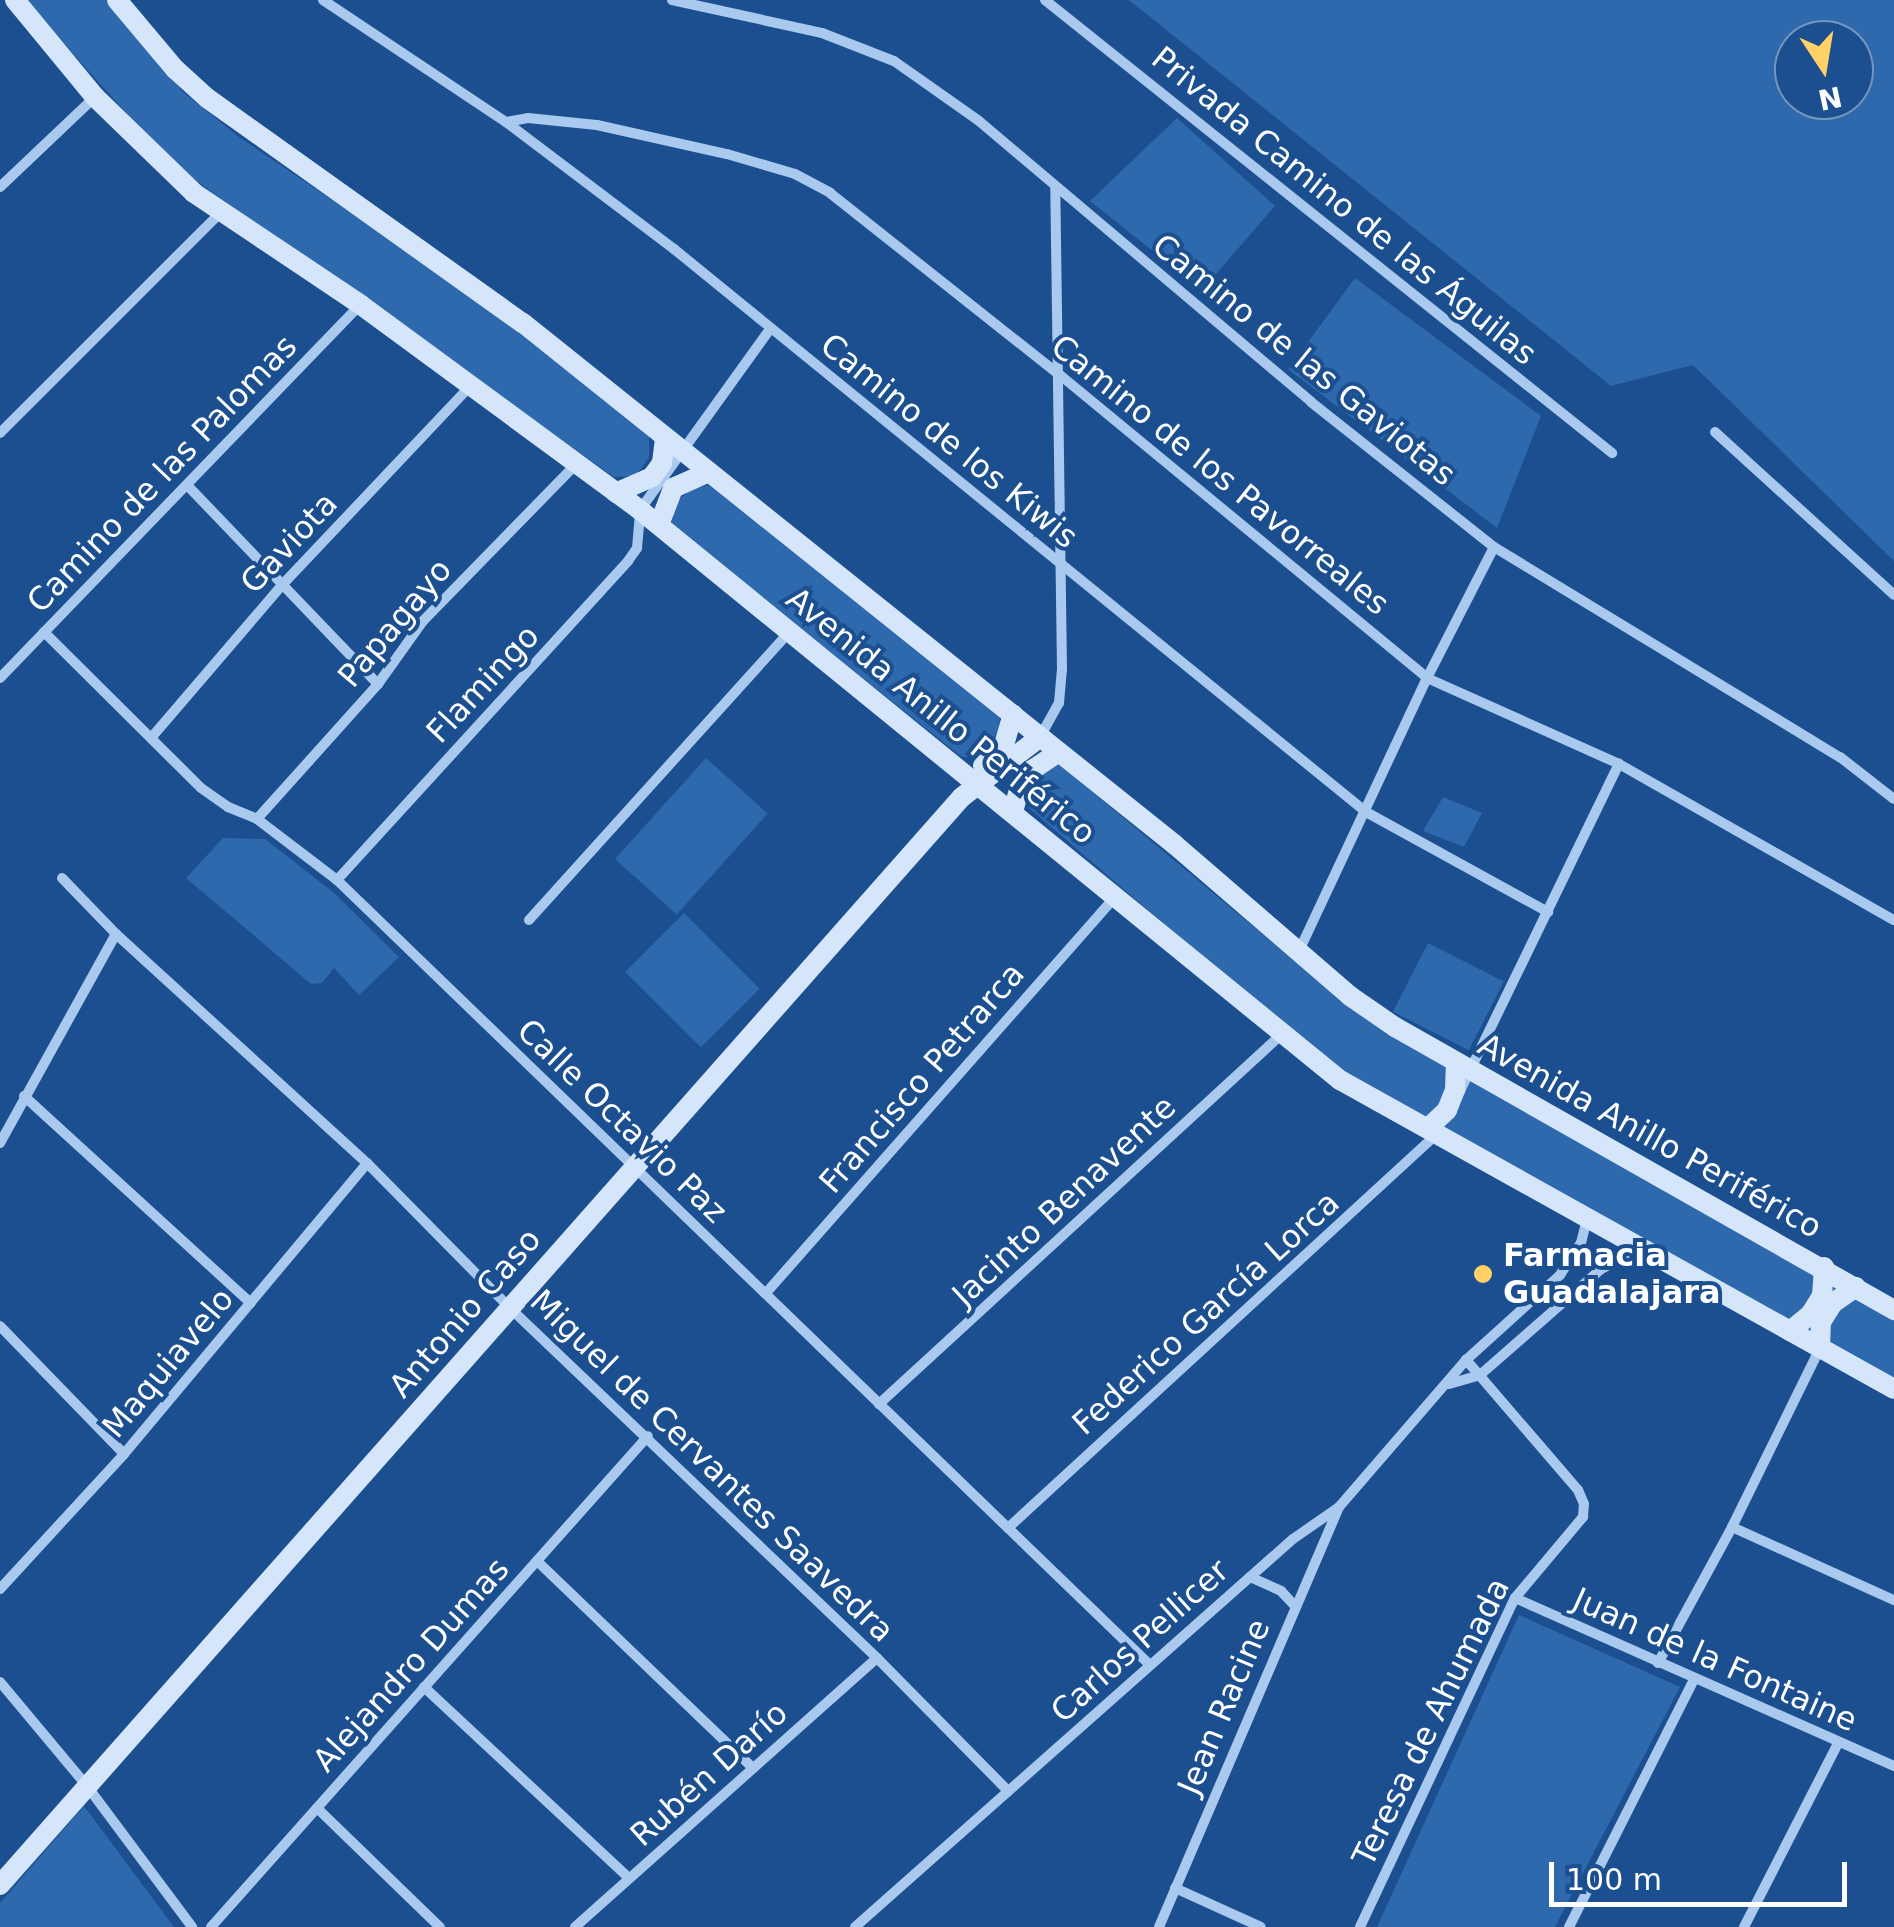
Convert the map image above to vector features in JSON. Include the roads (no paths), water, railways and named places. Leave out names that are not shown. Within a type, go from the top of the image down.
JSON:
[{"type":"street","name":"Avenida Anillo Periférico","points":[[14,0],[95,98],[166,169],[221,212],[361,305],[640,510],[1282,1034],[1360,1092],[1894,1389]]},
{"type":"street","name":"Avenida Anillo Periférico","points":[[116,0],[175,69],[206,98],[507,311],[1174,844],[1350,996],[1470,1070],[1894,1310]]},
{"type":"street","name":"Camino de los Kiwis","points":[[323,0],[506,122],[771,328],[1366,812],[1548,912]]},
{"type":"street","name":"Camino de las Gaviotas","points":[[672,0],[822,32],[894,62],[979,121],[1055,188],[1494,547],[1840,757],[1894,798]]},
{"type":"street","name":"Privada Camino de las Águilas","points":[[1045,0],[1612,453]]},
{"type":"street","points":[[0,188],[95,98]]},
{"type":"street","name":"Camino de los Pavorreales","points":[[506,122],[547,119],[597,125],[727,154],[795,174],[830,194],[1060,375],[1428,678],[1619,764],[1894,920]]},
{"type":"street","points":[[971,779],[1040,738],[1053,721],[1059,704],[1062,565],[1055,188]]},
{"type":"street","points":[[0,433],[221,212]]},
{"type":"street","name":"Camino de las Palomas","points":[[0,678],[361,305]]},
{"type":"street","points":[[616,493],[652,478],[674,445],[771,328]]},
{"type":"street","name":"Gaviota","points":[[151,738],[283,584],[470,386]]},
{"type":"street","points":[[1714,432],[1894,594]]},
{"type":"street","points":[[640,510],[674,445]]},
{"type":"street","name":"Papagayo","points":[[257,819],[378,684],[423,621],[576,464]]},
{"type":"street","points":[[659,526],[673,488],[706,473]]},
{"type":"street","points":[[186,486],[378,684]]},
{"type":"street","name":"Flamingo","points":[[337,880],[628,561],[640,536],[640,510]]},
{"type":"street","points":[[1299,952],[1494,547]]},
{"type":"street","name":"Calle Octavio Paz","points":[[44,632],[214,798],[257,819],[337,880],[1150,1665]]},
{"type":"street","points":[[530,920],[790,632]]},
{"type":"street","points":[[971,779],[998,754],[1013,714]]},
{"type":"street","points":[[1013,812],[1018,789],[1032,770],[1057,753]]},
{"type":"street","points":[[1439,1134],[1455,1090],[1470,1070],[1619,764]]},
{"type":"street","name":"Antonio Caso","points":[[0,1885],[962,797],[971,779]]},
{"type":"street","name":"Miguel de Cervantes Saavedra","points":[[62,878],[116,934],[367,1162],[510,1308],[648,1436],[1008,1791]]},
{"type":"street","name":"Francisco Petrarca","points":[[766,1293],[1115,897]]},
{"type":"street","points":[[0,1142],[116,934]]},
{"type":"street","name":"Jacinto Benavente","points":[[880,1404],[1282,1034]]},
{"type":"street","points":[[24,1096],[251,1303]]},
{"type":"street","name":"Federico García Lorca","points":[[1008,1528],[1439,1134]]},
{"type":"street","name":"Maquiavelo","points":[[0,1589],[124,1454],[367,1162]]},
{"type":"street","name":"Carlos Pellicer","points":[[855,1927],[1293,1539],[1339,1508],[1450,1384],[1466,1360],[1560,1275],[1581,1243],[1587,1219]]},
{"type":"street","points":[[1450,1384],[1480,1375],[1602,1268],[1640,1249]]},
{"type":"street","points":[[1790,1331],[1810,1316],[1822,1296],[1824,1267]]},
{"type":"street","points":[[1658,1663],[1732,1527],[1820,1348],[1821,1322],[1832,1303],[1856,1286]]},
{"type":"street","points":[[0,1326],[124,1454]]},
{"type":"street","name":"Teresa de Ahumada","points":[[1360,1927],[1515,1598],[1532,1573],[1576,1528],[1584,1504],[1578,1490],[1466,1360]]},
{"type":"street","name":"Alejandro Dumas","points":[[211,1927],[648,1436]]},
{"type":"street","name":"Jean Racine","points":[[1159,1927],[1294,1605],[1339,1508]]},
{"type":"street","points":[[1732,1527],[1894,1600]]},
{"type":"street","points":[[537,1561],[753,1768]]},
{"type":"street","points":[[1250,1577],[1280,1591],[1294,1605]]},
{"type":"street","name":"Juan de la Fontaine","points":[[1515,1598],[1894,1766]]},
{"type":"street","name":"Rubén Darío","points":[[575,1927],[876,1658]]},
{"type":"street","points":[[1569,1927],[1693,1680]]},
{"type":"street","points":[[0,1682],[87,1786],[192,1927]]},
{"type":"street","points":[[424,1688],[629,1878]]},
{"type":"street","points":[[1744,1927],[1838,1742]]},
{"type":"street","points":[[316,1808],[440,1927]]},
{"type":"street","points":[[1175,1888],[1260,1927]]},
{"type":"place","name":"Farmacia Guadalajara","points":[[1483,1274]]}]
